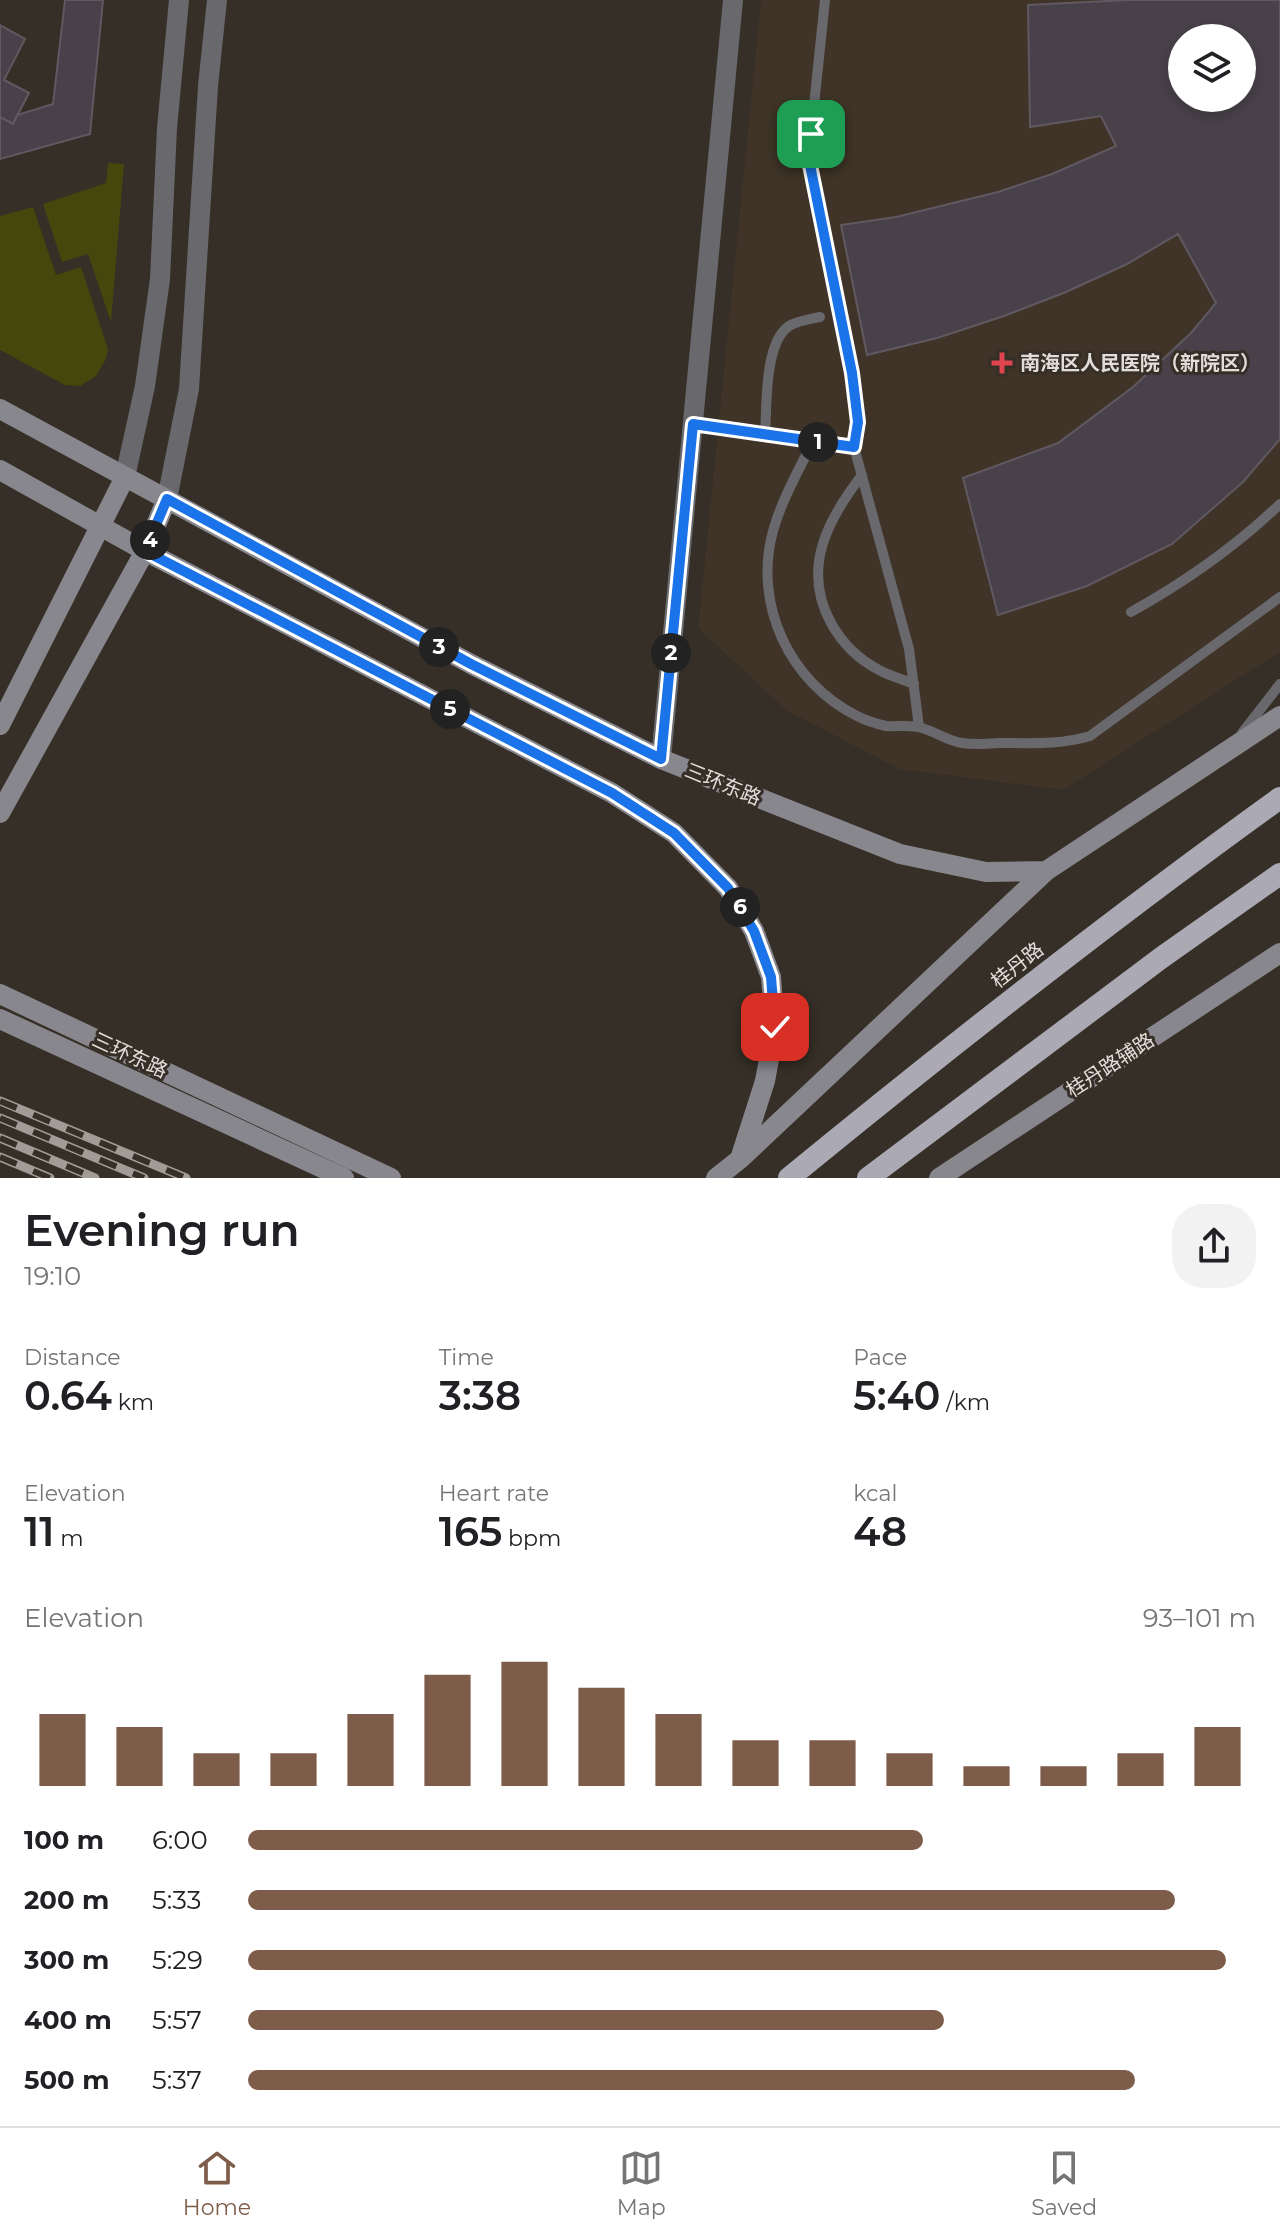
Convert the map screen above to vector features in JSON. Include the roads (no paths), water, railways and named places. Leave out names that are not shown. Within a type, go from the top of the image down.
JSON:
[{"type":"highway","name":"桂丹路","points":[[789,1178],[1139,901],[1280,798]]},
{"type":"highway","points":[[868,1178],[1280,874]]},
{"type":"main road","name":"三环东路","points":[[0,409],[471,664],[661,759],[900,854],[986,872],[1046,871]]},
{"type":"main road","points":[[0,470],[145,551],[612,793],[674,833],[728,888],[754,931],[771,977],[775,1027],[765,1081],[740,1159]]},
{"type":"main road","points":[[0,725],[125,477]]},
{"type":"main road","points":[[0,813],[145,551],[167,499]]},
{"type":"main road","points":[[716,1178],[740,1159],[1046,871],[1280,716]]},
{"type":"main road","name":"桂丹路辅路","points":[[939,1178],[1280,953]]},
{"type":"main road","name":"三环东路","points":[[0,994],[391,1178]]},
{"type":"main road","name":"三环东路","points":[[0,1019],[344,1178]]},
{"type":"street","points":[[125,477],[145,386],[160,279],[167,128],[179,0]]},
{"type":"street","points":[[167,499],[189,389],[208,86],[217,0]]},
{"type":"street","points":[[661,759],[733,0]]},
{"type":"lane","points":[[825,0],[810,165],[852,373],[858,422],[854,447],[909,649],[919,727]]},
{"type":"lane","points":[[765,435],[771,354],[778,337],[790,325],[820,317]]},
{"type":"lane","points":[[693,424],[854,447]]},
{"type":"lane","points":[[813,441],[779,512],[772,534],[769,560],[772,611],[791,659],[808,680],[829,699],[858,716],[884,726],[919,727],[964,744],[1068,743],[1090,736],[1280,597]]},
{"type":"lane","points":[[862,475],[845,497],[825,535],[817,576],[820,598],[838,637],[858,657],[880,671],[914,684]]},
{"type":"lane","points":[[1131,612],[1175,588],[1241,539],[1280,504]]},
{"type":"lane","points":[[1232,746],[1280,684]]},
{"type":"railway","points":[[0,1101],[186,1178]]},
{"type":"railway","points":[[0,1118],[144,1178]]},
{"type":"railway","points":[[0,1138],[95,1178]]},
{"type":"railway","points":[[0,1157],[50,1178]]},
{"type":"place","name":"南海区人民医院（新院区）","points":[[1002,363]]}]
